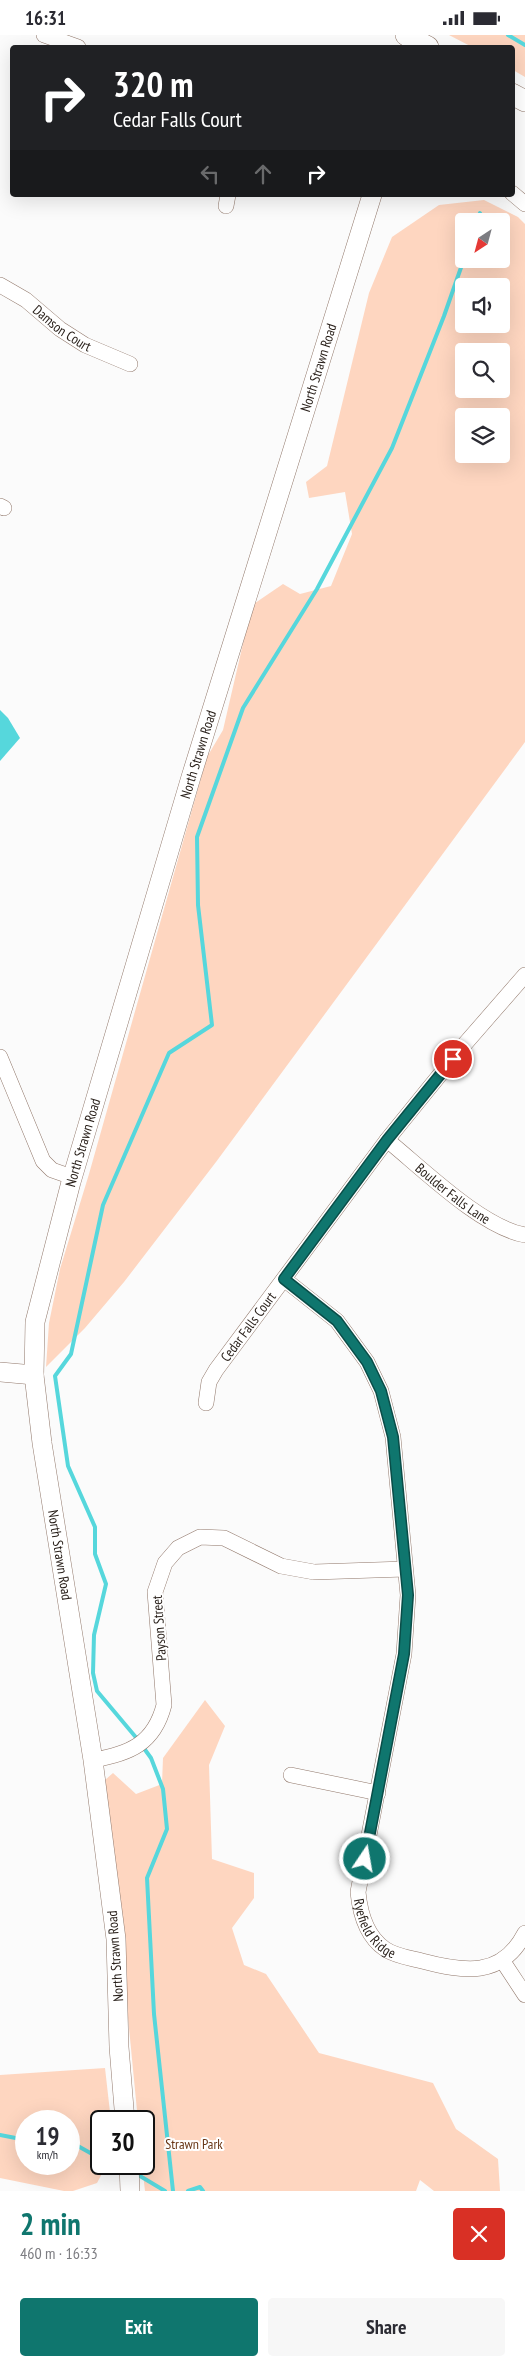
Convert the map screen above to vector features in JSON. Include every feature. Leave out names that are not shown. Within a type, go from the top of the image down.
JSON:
[{"type":"main road","points":[[406,35],[424,45]]},
{"type":"street","points":[[44,35],[72,45]]},
{"type":"street","points":[[515,196],[525,204]]},
{"type":"street","name":"North Strawn Road","points":[[124,2110],[119,2047],[116,1939],[93,1760],[42,1443],[34,1375],[35,1321],[72,1177],[191,777],[371,197]]},
{"type":"street","name":"Damson Court","points":[[0,285],[26,300],[60,329],[86,345],[130,364]]},
{"type":"street","name":"Cedar Falls Court","points":[[206,1403],[209,1382],[216,1370],[387,1140],[464,1045],[525,975]]},
{"type":"street","points":[[0,1057],[43,1161],[52,1170],[72,1177]]},
{"type":"street","name":"Boulder Falls Lane","points":[[387,1140],[482,1216],[501,1228],[525,1235]]},
{"type":"street","name":"Ryefield Ridge","points":[[284,1279],[337,1321],[367,1362],[381,1391],[393,1437],[408,1595],[404,1654],[358,1892],[360,1909],[365,1925],[386,1949],[430,1963],[458,1969],[480,1970],[502,1960],[519,1945],[525,1933]]},
{"type":"street","points":[[0,1371],[34,1375]]},
{"type":"street","name":"Payson Street","points":[[93,1760],[119,1756],[137,1747],[152,1733],[160,1719],[164,1705],[156,1592],[166,1563],[178,1548],[200,1537],[224,1538],[281,1567],[314,1572],[406,1569]]},
{"type":"street","points":[[291,1775],[378,1793]]},
{"type":"street","points":[[502,1960],[525,1995]]},
{"type":"street","points":[[129,2175],[130,2189]]},
{"type":"green space","points":[[449,35],[525,35],[525,77],[515,71],[515,45],[468,45]]},
{"type":"green space","points":[[484,200],[510,213],[518,217],[525,224],[525,742],[216,1162],[124,1282],[85,1328],[46,1367],[49,1323],[60,1269],[89,1174],[207,757],[223,730],[252,605],[283,584],[300,594],[331,586],[352,534],[345,492],[309,498],[306,482],[327,466],[369,293],[392,237],[439,205]]},
{"type":"green space","name":"Strawn Park","points":[[205,1700],[225,1726],[209,1765],[212,1859],[254,1873],[254,1898],[232,1928],[244,1965],[266,1974],[319,2053],[433,2083],[456,2129],[498,2159],[500,2191],[434,2191],[420,2180],[416,2191],[145,2191],[143,2175],[155,2175],[155,2110],[137,2110],[105,1780],[113,1773],[136,1794],[162,1784],[163,1758]]},
{"type":"green space","points":[[105,2068],[110,2110],[90,2110],[90,2175],[101,2175],[97,2183],[73,2191],[64,2191],[0,2178],[0,2075]]},
{"type":"water","points":[[0,710],[8,718],[20,738],[0,761]]},
{"type":"waterway","points":[[508,35],[525,45]]},
{"type":"waterway","points":[[139,1741],[97,1691],[93,1673],[94,1635],[106,1584],[95,1554],[95,1527],[68,1466],[55,1376],[71,1354],[103,1205],[169,1053],[212,1025],[198,905],[197,837],[243,708],[317,589],[392,448],[461,268]]},
{"type":"waterway","points":[[143,1747],[151,1758],[163,1789],[167,1829],[147,1878],[154,2014],[173,2191]]},
{"type":"waterway","points":[[0,2135],[15,2138]]},
{"type":"waterway","points":[[80,2147],[90,2153]]},
{"type":"waterway","points":[[138,2175],[165,2191]]},
{"type":"waterway","points":[[188,2191],[200,2187],[203,2191]]},
{"type":"route","points":[[365,1859],[391,1732],[404,1654],[408,1595],[393,1437],[381,1391],[367,1362],[337,1321],[284,1279],[387,1140],[453,1059]]}]
